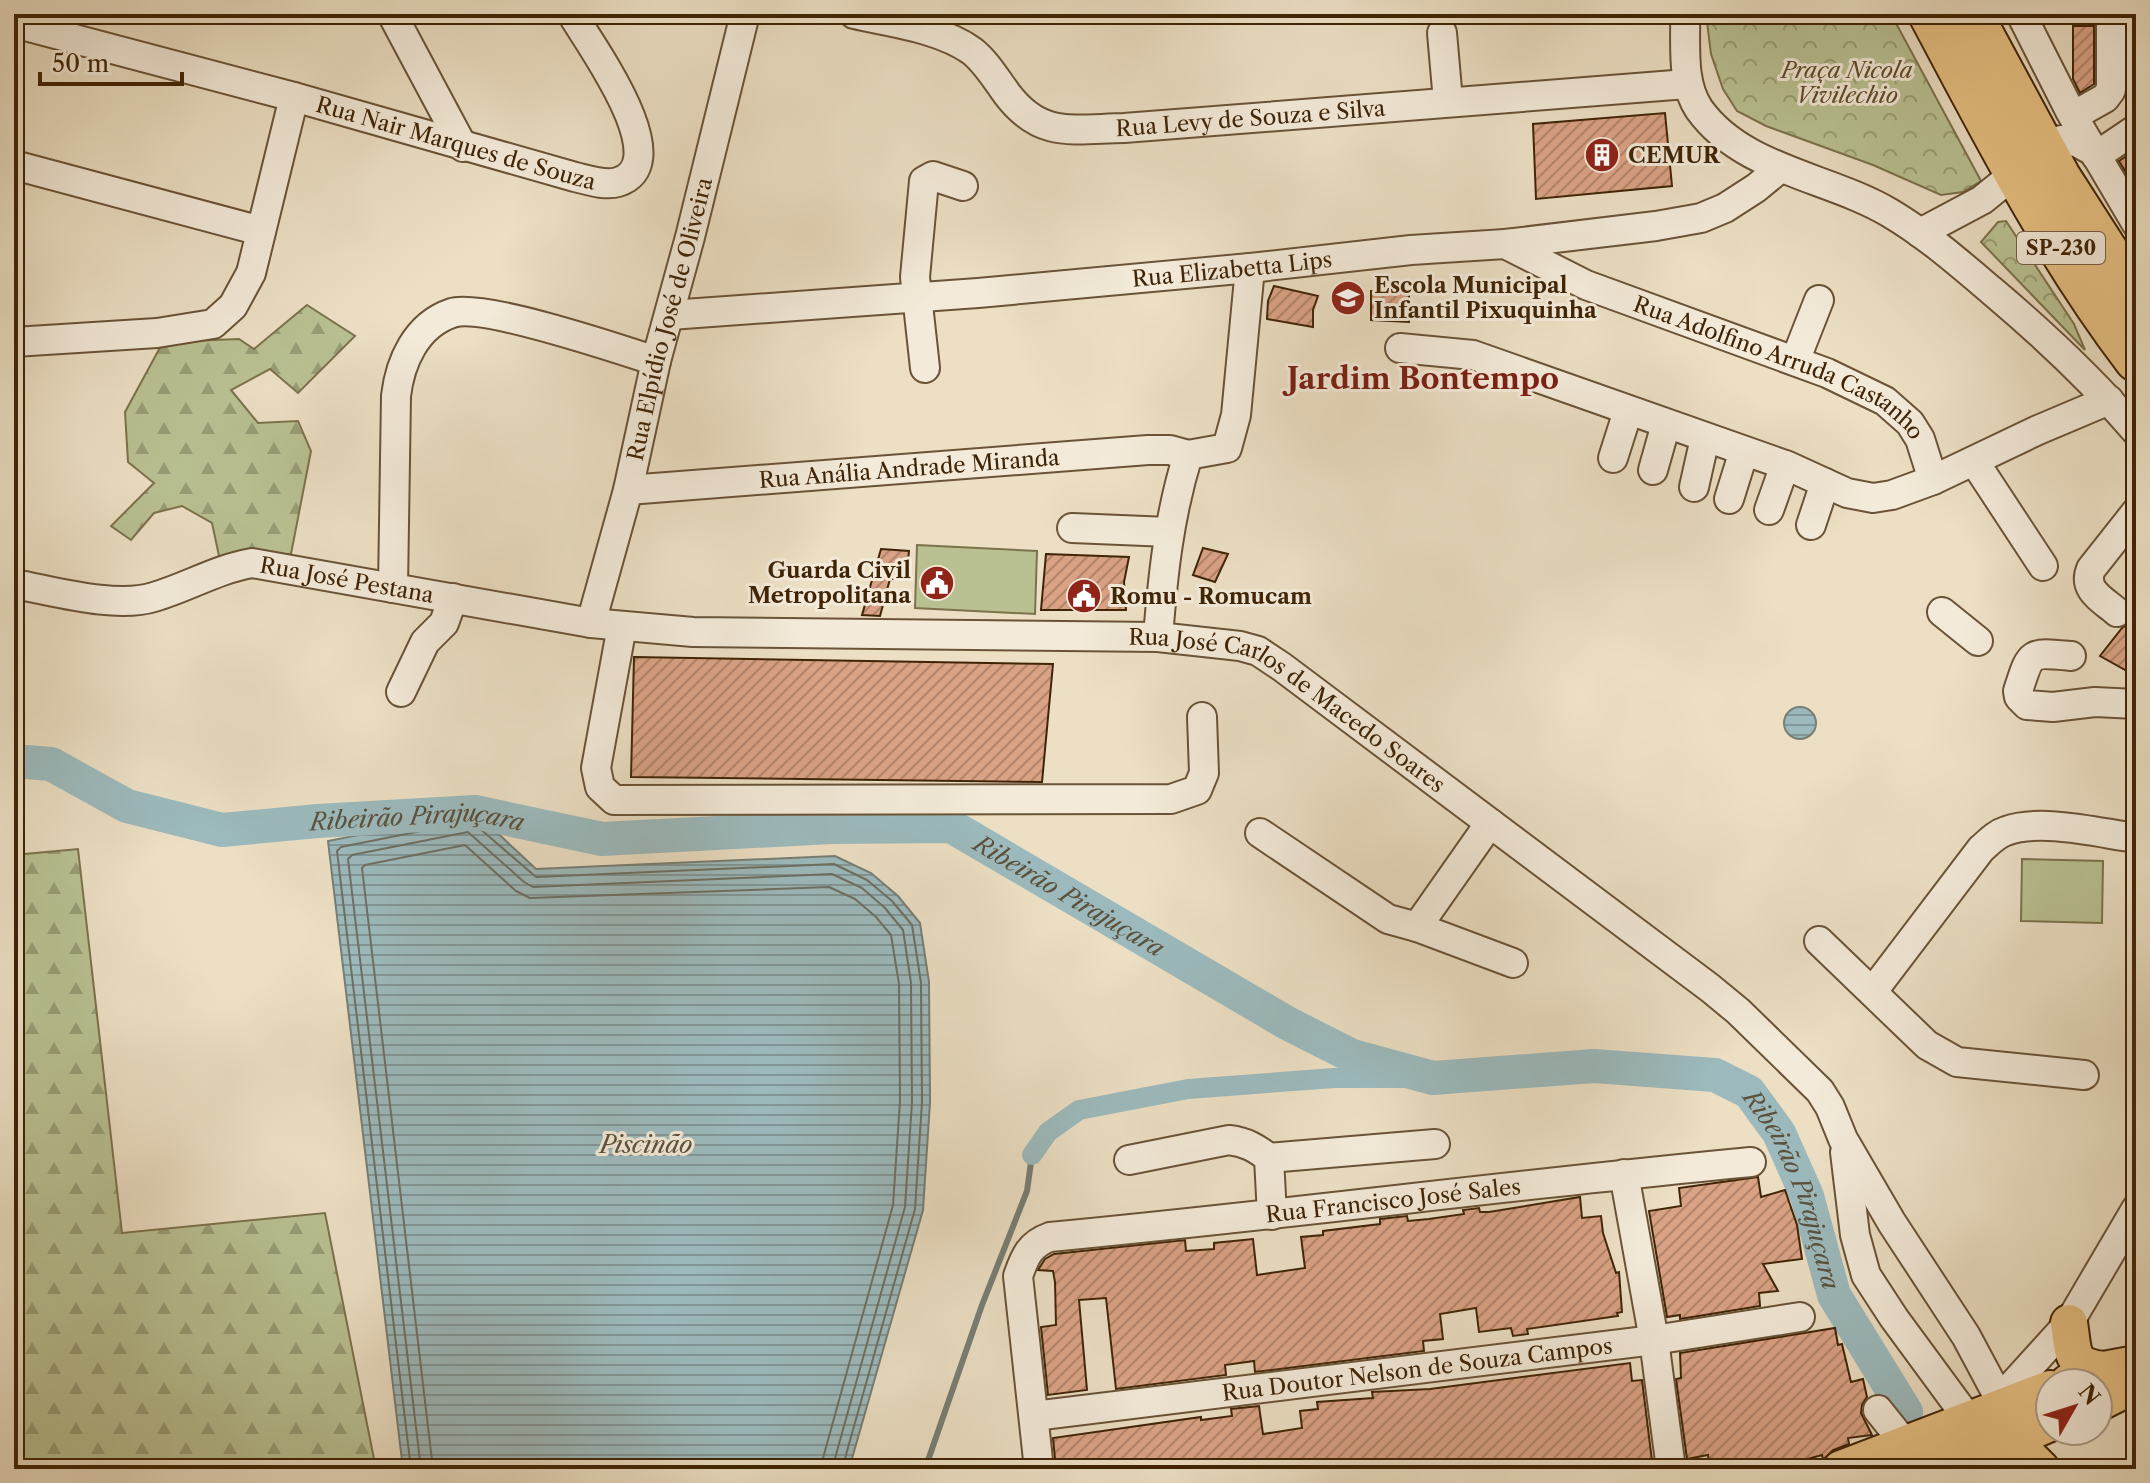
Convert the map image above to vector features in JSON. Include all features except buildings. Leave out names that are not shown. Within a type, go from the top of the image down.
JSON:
[{"type":"highway","name":"SP-230","points":[[1930,14],[1954,58],[2039,160],[2136,297]]},
{"type":"highway","points":[[1954,58],[1964,14]]},
{"type":"highway","name":"SP-230","points":[[1971,14],[2039,160],[2107,323],[2136,360]]},
{"type":"main road","points":[[2069,1323],[2073,1356],[2081,1365],[2119,1380]]},
{"type":"main road","points":[[1841,1469],[1982,1442],[2034,1401]]},
{"type":"main road","points":[[1964,1422],[1982,1442]]},
{"type":"main road","points":[[1964,1422],[1982,1442]]},
{"type":"main road","points":[[1964,1422],[1956,1442],[1982,1442],[2024,1452],[2041,1469]]},
{"type":"street","points":[[392,14],[463,147]]},
{"type":"street","name":"Rua Nair Marques de Souza","points":[[14,23],[294,97],[463,147],[598,182],[618,182],[628,175],[639,160],[640,145],[634,123],[572,14]]},
{"type":"street","name":"Rua Elpídio José de Oliveira","points":[[591,623],[628,490],[656,361],[745,14]]},
{"type":"street","name":"Rua Levy de Souza e Silva","points":[[854,14],[960,43],[989,68],[1015,104],[1046,127],[1124,128],[1687,84]]},
{"type":"street","points":[[1685,14],[1687,84],[1699,109],[1712,122],[1750,152],[1779,169],[1860,197],[1953,257],[2020,315],[2109,400],[2136,431]]},
{"type":"street","points":[[2021,14],[2073,116],[2133,211]]},
{"type":"street","points":[[2073,116],[2109,93],[2111,14]]},
{"type":"street","points":[[1442,33],[1448,101]]},
{"type":"street","points":[[14,342],[157,333],[213,324],[233,306],[251,273],[294,97]]},
{"type":"street","points":[[2095,153],[2136,129]]},
{"type":"street","points":[[1920,233],[1982,200],[2039,160],[2061,140],[2076,142],[2095,153]]},
{"type":"street","points":[[14,165],[261,231]]},
{"type":"street","name":"Rua Elizabetta Lips","points":[[670,315],[1250,268],[1595,233],[1701,218],[1725,208],[1779,169]]},
{"type":"street","points":[[925,368],[915,297],[924,181],[933,176],[963,186]]},
{"type":"street","points":[[1595,233],[1587,244],[1583,260],[1600,290]]},
{"type":"street","name":"Rua Adolfino Arruda Castanho","points":[[1505,244],[1586,285],[1795,361],[1885,401],[1910,423],[1920,439],[1933,480]]},
{"type":"street","name":"Rua Anália Andrade Miranda","points":[[628,490],[1148,450],[1170,450],[1188,455],[1227,448],[1236,415],[1250,268]]},
{"type":"street","points":[[1795,361],[1819,300]]},
{"type":"street","points":[[393,588],[398,374],[411,345],[424,331],[452,313],[485,312],[656,361]]},
{"type":"street","points":[[1400,348],[1473,355],[1785,465],[1847,493],[1873,498],[1892,495],[1933,480],[2109,400]]},
{"type":"street","points":[[1613,458],[1628,411]]},
{"type":"street","points":[[1653,470],[1666,424]]},
{"type":"street","points":[[1694,487],[1705,438]]},
{"type":"street","points":[[1729,499],[1744,451]]},
{"type":"street","points":[[1158,637],[1173,503],[1188,455]]},
{"type":"street","points":[[1974,461],[2043,566]]},
{"type":"street","points":[[1769,510],[1785,465]]},
{"type":"street","points":[[1811,525],[1825,483]]},
{"type":"street","points":[[2117,612],[2091,589],[2089,574],[2136,512]]},
{"type":"street","points":[[1072,528],[1169,532]]},
{"type":"street","name":"Rua José Pestana","points":[[14,584],[132,602],[154,597],[227,567],[252,563],[591,623]]},
{"type":"street","points":[[401,692],[425,642],[444,623],[453,598]]},
{"type":"street","points":[[1942,612],[1978,641]]},
{"type":"street","name":"Rua José Carlos de Macedo Soares","points":[[591,623],[693,632],[1158,637],[1240,646],[1258,651],[1738,1011],[1820,1091],[1843,1139],[1892,1223],[1966,1336],[1982,1442]]},
{"type":"street","points":[[622,626],[596,768],[600,787],[614,800],[1171,799],[1197,790],[1204,773],[1202,717]]},
{"type":"street","points":[[2071,656],[2039,653],[2031,658],[2018,691],[2023,702],[2032,707],[2106,702],[2136,704]]},
{"type":"street","points":[[1417,927],[1490,823]]},
{"type":"street","points":[[1873,991],[1981,849],[2003,831],[2045,827],[2136,838]]},
{"type":"street","points":[[1260,833],[1388,919],[1513,963]]},
{"type":"street","points":[[1819,941],[1927,1045],[1957,1062],[2084,1075]]},
{"type":"street","name":"Rua José Carlos de Macedo Soares","points":[[1843,1139],[1855,1235],[1866,1275],[1964,1422]]},
{"type":"street","points":[[1129,1160],[1229,1140],[1255,1147],[1269,1158],[1435,1144]]},
{"type":"street","points":[[1269,1158],[1272,1215]]},
{"type":"street","name":"Rua Francisco José Sales","points":[[1034,1416],[1018,1276],[1030,1248],[1050,1237],[1751,1162]]},
{"type":"street","points":[[1624,1174],[1654,1340],[1671,1469]]},
{"type":"street","points":[[1878,1410],[1982,1442],[2069,1323],[2136,1209]]},
{"type":"street","points":[[1855,1235],[1864,1219],[1875,1213],[1887,1217],[1892,1223]]},
{"type":"street","name":"Rua Doutor Nelson de Souza Campos","points":[[1034,1416],[1654,1340],[1800,1317]]},
{"type":"street","points":[[1034,1416],[1039,1469]]},
{"type":"green space","name":"Praça Nicola Vivilechio","points":[[1706,14],[1891,14],[1981,181],[1963,192],[1941,195],[1873,165],[1766,126],[1737,111],[1723,89],[1711,54]]},
{"type":"green space","points":[[2006,221],[2074,324],[2085,350],[1981,242],[1998,222]]},
{"type":"green space","points":[[307,305],[355,336],[298,393],[270,369],[231,390],[258,423],[298,421],[311,451],[291,554],[219,556],[212,523],[182,506],[154,513],[131,540],[111,526],[154,483],[128,462],[125,412],[163,342],[239,339],[254,349]]},
{"type":"green space","points":[[917,545],[1037,551],[1035,614],[915,608]]},
{"type":"green space","points":[[78,849],[122,1233],[325,1213],[376,1469],[14,1469],[14,855]]},
{"type":"green space","points":[[2022,859],[2103,861],[2102,923],[2021,921]]},
{"type":"water","points":[[1800,707],[1811,712],[1816,723],[1811,734],[1800,739],[1789,734],[1784,723],[1789,712]]},
{"type":"water","name":"Piscinão","points":[[475,812],[536,869],[835,856],[871,873],[898,896],[920,923],[929,982],[930,1102],[923,1210],[849,1469],[403,1469],[328,841]]},
{"type":"waterway","name":"Ribeirão Pirajuçara","points":[[14,761],[51,764],[127,806],[222,830],[475,812],[602,839],[831,827],[951,826],[1287,1023],[1352,1056],[1433,1078],[1594,1066],[1715,1075],[1749,1092],[1779,1133],[1807,1196],[1834,1295],[1906,1412]]},
{"type":"waterway","points":[[1032,1155],[1048,1132],[1079,1110],[1188,1089],[1334,1078],[1433,1078]]},
{"type":"waterway","points":[[925,1469],[982,1305],[1027,1191],[1032,1155]]},
{"type":"place","name":"CEMUR","points":[[1602,155]]},
{"type":"place","name":"Escola Municipal Infantil Pixuquinha","points":[[1348,298]]},
{"type":"place","name":"Guarda Civil Metropolitana","points":[[937,583]]},
{"type":"place","name":"Romu - Romucam","points":[[1084,596]]},
{"type":"district","name":"Jardim Bontempo","points":[[1423,378]]}]
